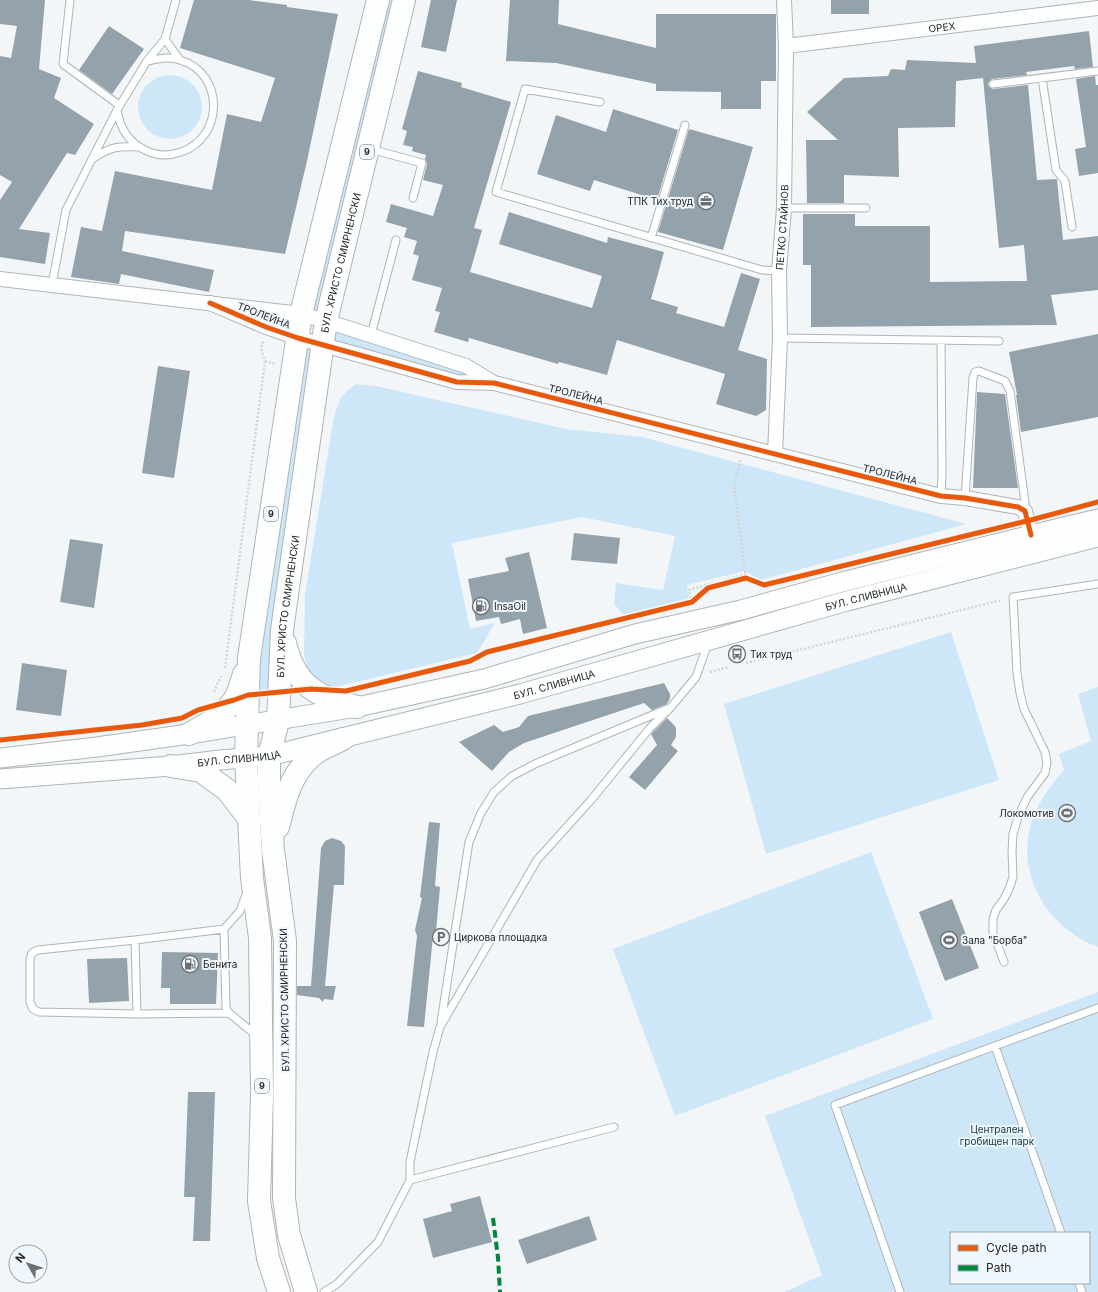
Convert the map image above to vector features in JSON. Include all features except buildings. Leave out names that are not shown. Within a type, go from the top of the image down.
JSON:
[{"type":"main road","name":"9","points":[[279,1292],[268,1258],[259,1201],[262,1095],[260,938],[252,878],[246,758],[250,658],[301,314],[378,0]]},
{"type":"main road","name":"БУЛ. ХРИСТО СМИРНЕНСКИ","points":[[306,1292],[289,1235],[284,1198],[285,941],[273,850],[269,756],[278,721],[282,630],[324,344],[326,321],[404,0]]},
{"type":"main road","name":"БУЛ. СЛИВНИЦА","points":[[0,758],[97,747],[247,726],[357,708],[484,679],[635,634],[741,610],[842,582],[1098,519]]},
{"type":"main road","name":"БУЛ. СЛИВНИЦА","points":[[0,779],[171,766],[269,756],[520,694],[847,601],[1098,537]]},
{"type":"main road","points":[[282,630],[289,659],[303,682],[321,696],[334,702],[357,708]]},
{"type":"main road","points":[[189,734],[214,720],[234,700],[250,658]]},
{"type":"main road","points":[[273,850],[284,804],[295,774],[314,754],[344,738]]},
{"type":"main road","points":[[171,766],[201,771],[227,790],[250,820]]},
{"type":"street","name":"ПЕТКО СТАЙНОВ","points":[[775,454],[780,338],[779,271],[784,208],[786,46],[784,0]]},
{"type":"street","name":"ОРЕХ","points":[[786,46],[1098,8]]},
{"type":"street","name":"ТРОЛЕЙНА","points":[[0,279],[301,314],[466,366],[494,383]]},
{"type":"street","name":"ТРОЛЕЙНА","points":[[210,303],[298,338],[457,382],[494,383],[941,496],[966,498],[1018,507],[1024,511]]},
{"type":"street","points":[[1024,511],[1031,535]]},
{"type":"lane","points":[[70,0],[63,64],[118,107],[119,121],[123,132],[138,147],[150,153],[162,155],[175,154],[187,150],[203,138],[211,124],[214,110],[213,95],[207,81],[200,72],[191,65],[180,60],[164,58],[147,61]]},
{"type":"lane","points":[[52,285],[66,210],[118,107],[147,61],[165,39],[176,0]]},
{"type":"lane","points":[[165,39],[180,60]]},
{"type":"lane","points":[[993,84],[1098,71]]},
{"type":"lane","points":[[1042,78],[1056,170],[1065,181],[1072,226]]},
{"type":"lane","points":[[600,102],[525,89],[496,192],[762,270],[779,271]]},
{"type":"lane","points":[[651,238],[686,125]]},
{"type":"lane","points":[[90,160],[105,150],[121,146],[138,147]]},
{"type":"lane","points":[[368,149],[422,163],[413,198]]},
{"type":"lane","points":[[784,208],[866,208]]},
{"type":"lane","points":[[370,335],[396,240]]},
{"type":"lane","points":[[780,338],[999,341]]},
{"type":"lane","points":[[941,340],[941,496]]},
{"type":"lane","points":[[966,498],[973,378],[975,372],[979,371],[1005,381],[1010,391],[1025,502],[1024,511]]},
{"type":"lane","points":[[1004,962],[993,933],[993,919],[996,910],[1009,889],[1013,877],[1013,834],[1018,814],[1028,796],[1045,773],[1047,763],[1045,752],[1024,709],[1020,693],[1017,673],[1013,597],[1098,584]]},
{"type":"lane","points":[[440,1027],[537,860],[592,800],[650,728],[671,707],[696,677],[709,641]]},
{"type":"lane","points":[[324,1292],[336,1284],[378,1242],[410,1180],[410,1162],[433,1052],[440,1027],[469,842],[481,813],[494,792],[512,776],[537,763],[671,707]]},
{"type":"lane","points":[[229,1013],[137,1014],[39,1012],[33,1009],[30,1002],[30,959],[32,953],[38,950],[224,929],[240,911],[252,878]]},
{"type":"lane","points":[[224,929],[226,1008],[229,1013],[261,1039]]},
{"type":"lane","points":[[135,940],[137,1014]]},
{"type":"lane","points":[[899,1291],[835,1105],[1098,1008]]},
{"type":"lane","points":[[995,1046],[1061,1232]]},
{"type":"lane","points":[[410,1180],[614,1127]]},
{"type":"path","points":[[225,669],[266,361],[261,349],[266,326]]},
{"type":"path","points":[[743,446],[734,487],[746,576],[752,580]]},
{"type":"path","points":[[724,582],[746,576]]},
{"type":"path","points":[[703,593],[714,585]]},
{"type":"path","points":[[692,602],[689,590],[714,585]]},
{"type":"path","points":[[746,663],[1013,597]]},
{"type":"path","points":[[685,604],[692,602],[697,598]]},
{"type":"path","points":[[710,672],[729,667]]},
{"type":"path","points":[[211,695],[222,676]]},
{"type":"green space","points":[[378,0],[404,0],[326,321],[301,314]]},
{"type":"green space","points":[[170,75],[182,77],[193,84],[200,95],[202,107],[200,119],[193,130],[182,137],[170,139],[158,137],[147,130],[140,119],[138,107],[140,95],[147,84],[158,77]]},
{"type":"green space","points":[[326,321],[466,366],[488,383],[324,344],[279,691],[248,695],[298,338],[323,344]]},
{"type":"green space","points":[[356,384],[376,386],[566,429],[642,437],[966,524],[761,580],[745,571],[687,585],[689,598],[624,615],[614,604],[616,583],[663,590],[675,536],[582,517],[452,543],[470,629],[495,623],[477,653],[331,688],[317,680],[307,670],[304,654],[305,595],[336,409],[346,392]]},
{"type":"green space","points":[[951,632],[999,780],[766,854],[724,704]]},
{"type":"green space","name":"Локомотив","points":[[1098,687],[1098,947],[1081,939],[1065,928],[1052,915],[1041,900],[1033,883],[1028,865],[1027,846],[1030,827],[1039,804],[1064,770],[1059,754],[1091,741],[1078,694]]},
{"type":"green space","points":[[871,852],[933,1019],[675,1116],[613,949]]},
{"type":"green space","name":"Централен гробищен парк","points":[[1098,992],[1098,1292],[784,1292],[822,1275],[765,1116]]},
{"type":"marked path","points":[[493,1218],[498,1258],[500,1292]]},
{"type":"cycle path","points":[[210,303],[266,327],[298,338],[457,382],[494,383],[941,496],[965,498],[1018,507],[1025,511],[1031,535]]},
{"type":"cycle path","points":[[0,740],[142,725],[182,718],[198,710],[248,695],[311,689],[346,691],[470,661],[487,652],[692,602],[708,588],[746,578],[764,585],[1027,521],[1098,502]]},
{"type":"place","name":"ТПК Тих труд","points":[[706,201]]},
{"type":"place","name":"InsaOil","points":[[481,606]]},
{"type":"place","name":"Тих труд","points":[[737,654]]},
{"type":"place","name":"Локомотив","points":[[1067,813]]},
{"type":"place","name":"Циркова площадка","points":[[441,937]]},
{"type":"place","name":"Зала \"Борба\"","points":[[949,940]]},
{"type":"place","name":"Бенита","points":[[190,964]]}]
